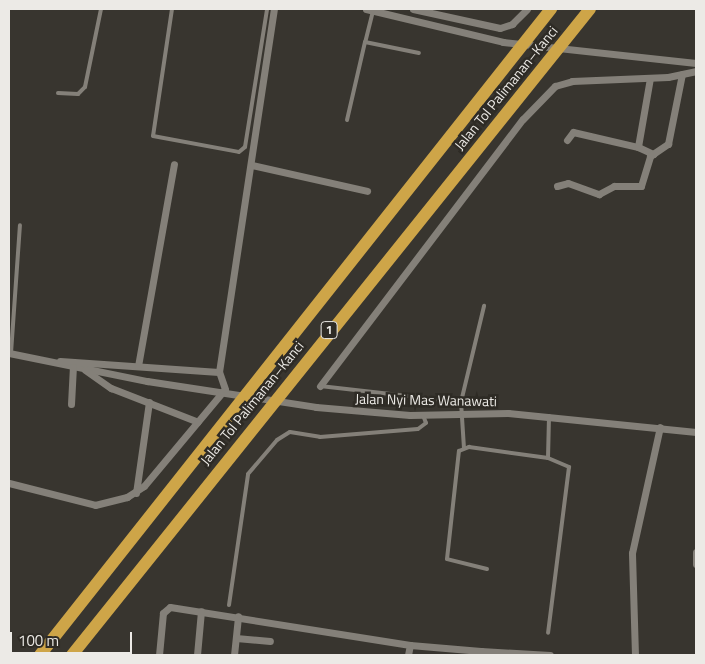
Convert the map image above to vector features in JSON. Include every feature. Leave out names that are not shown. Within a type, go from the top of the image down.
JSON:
[{"type":"highway","name":"Jalan Tol Palimanan–Kanci","points":[[72,655],[590,9]]},
{"type":"highway","name":"Jalan Tol Palimanan–Kanci","points":[[40,655],[550,10]]},
{"type":"street","points":[[9,484],[95,505],[136,493],[225,389],[219,372],[274,9]]},
{"type":"street","points":[[413,9],[441,12],[500,28],[512,24],[528,9]]},
{"type":"street","points":[[370,10],[503,42],[576,52],[696,64]]},
{"type":"street","points":[[320,386],[548,92],[572,80],[650,78],[696,71]]},
{"type":"street","points":[[557,186],[568,183],[599,194],[614,186],[635,188],[645,181],[653,154],[668,144],[682,74]]},
{"type":"street","points":[[638,147],[650,78]]},
{"type":"street","points":[[568,140],[573,132],[638,147],[653,154]]},
{"type":"street","points":[[138,366],[174,164]]},
{"type":"street","points":[[252,164],[367,191]]},
{"type":"street","name":"Jalan Nyi Mas Wanawati","points":[[10,353],[84,370],[208,392],[316,407],[423,415],[462,413],[549,416],[696,432]]},
{"type":"street","points":[[49,361],[219,372]]},
{"type":"street","points":[[71,404],[73,367]]},
{"type":"street","points":[[84,370],[111,388],[198,422]]},
{"type":"street","points":[[136,493],[149,402]]},
{"type":"street","points":[[635,655],[632,553],[660,427]]},
{"type":"street","points":[[696,553],[696,564]]},
{"type":"street","points":[[159,655],[166,609],[201,610],[410,645],[445,646],[480,653],[550,655]]},
{"type":"street","points":[[197,655],[201,610]]},
{"type":"street","points":[[234,655],[238,616]]},
{"type":"street","points":[[236,638],[270,641]]},
{"type":"street","points":[[408,655],[410,645]]},
{"type":"street","points":[[444,655],[445,646]]},
{"type":"lane","points":[[58,93],[78,94],[85,87],[101,9]]},
{"type":"lane","points":[[172,9],[153,136],[239,152],[244,148],[267,9]]},
{"type":"lane","points":[[347,120],[365,42],[370,10]]},
{"type":"lane","points":[[365,42],[419,53]]},
{"type":"lane","points":[[10,353],[20,225]]},
{"type":"lane","points":[[464,448],[461,402],[484,306]]},
{"type":"lane","points":[[320,386],[461,402]]},
{"type":"lane","points":[[229,605],[248,474],[277,440],[290,432],[320,437],[418,428],[426,423],[423,415]]},
{"type":"lane","points":[[548,458],[549,416]]},
{"type":"lane","points":[[487,569],[447,559],[453,473],[459,451],[464,448],[548,458],[570,467],[548,633]]}]
